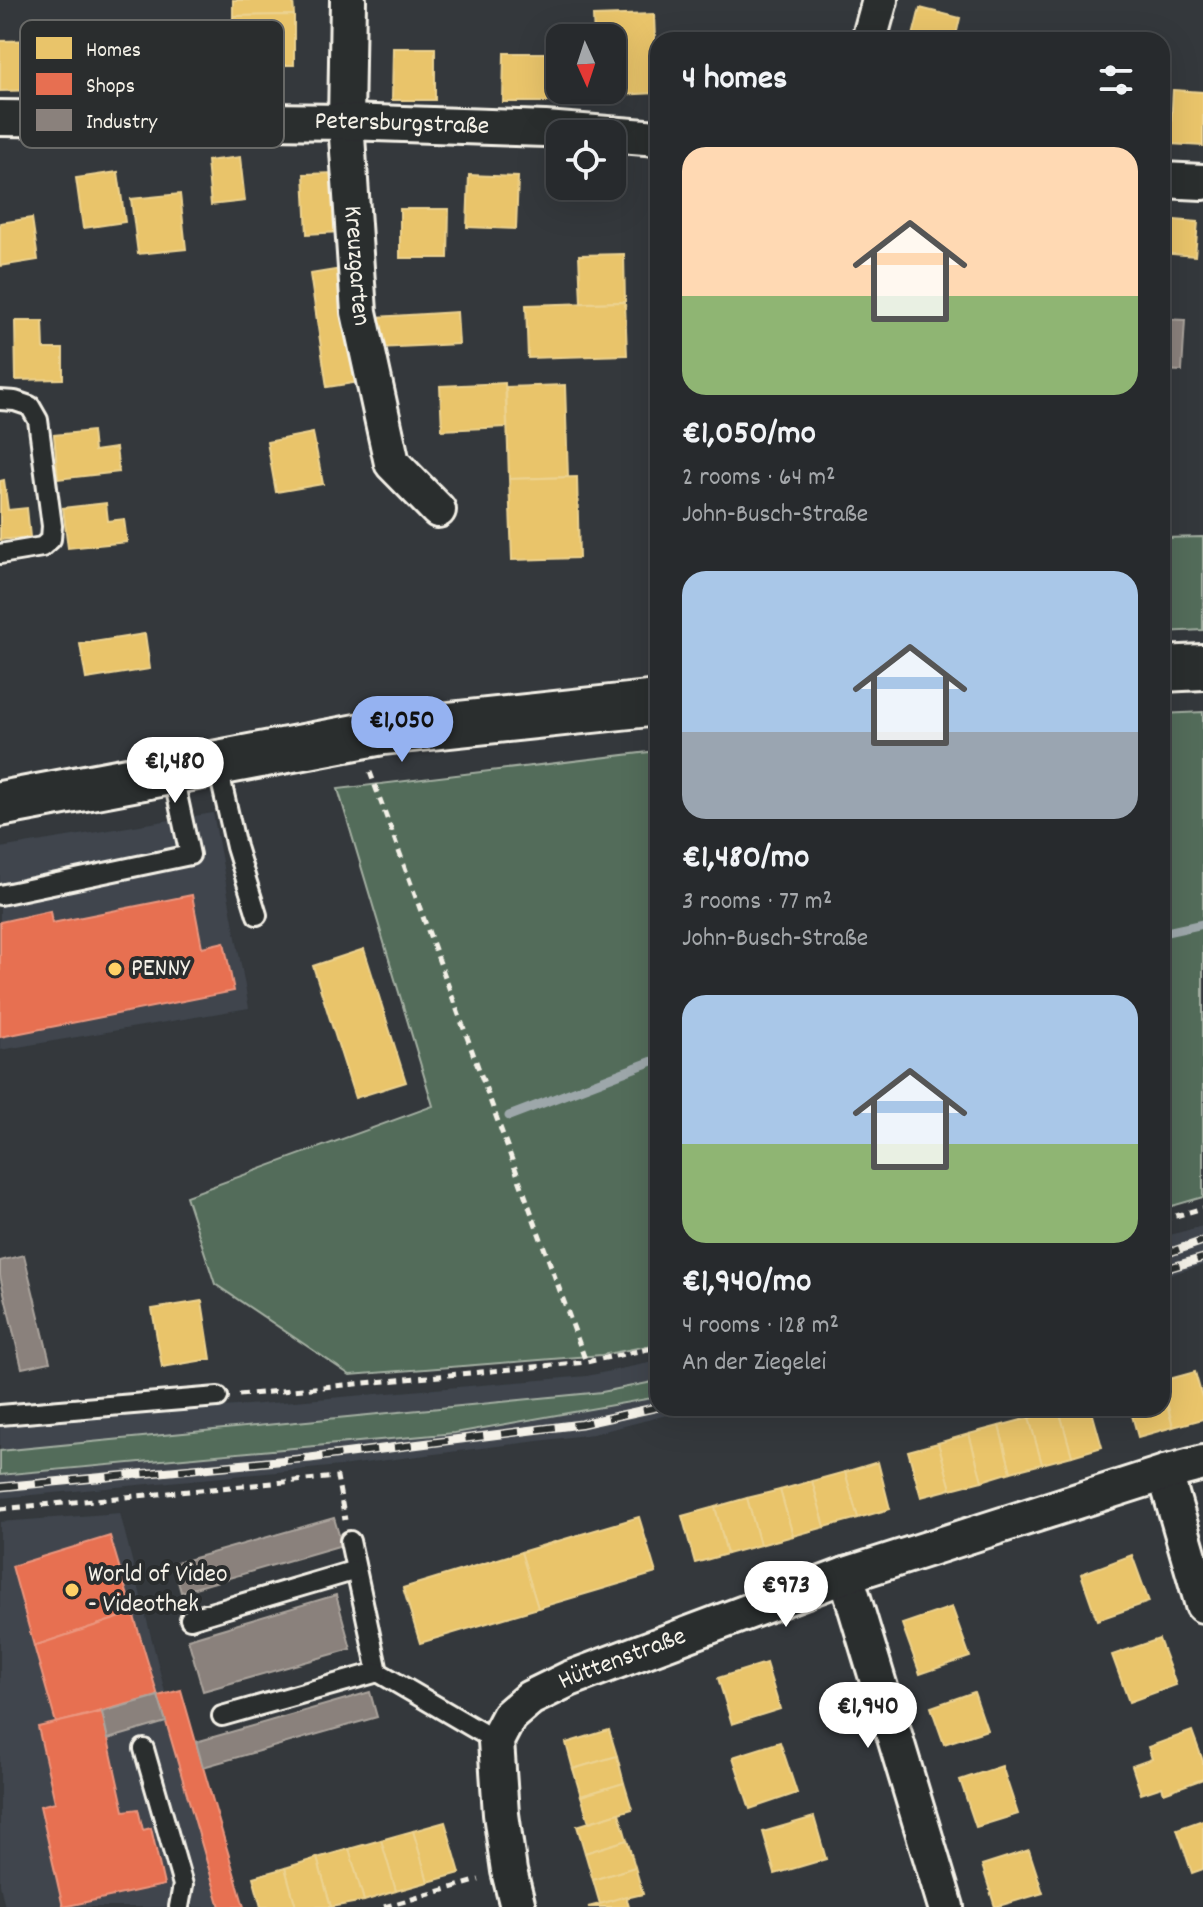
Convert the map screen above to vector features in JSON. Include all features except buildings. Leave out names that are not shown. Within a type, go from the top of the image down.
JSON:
[{"type":"main road","points":[[1170,669],[1203,667]]},
{"type":"main road","points":[[0,804],[383,732],[650,704]]},
{"type":"street","name":"Kreuzgarten","points":[[348,0],[346,122],[359,312],[392,463],[438,510]]},
{"type":"street","points":[[871,32],[880,0]]},
{"type":"street","name":"Petersburgstraße","points":[[0,118],[20,118]]},
{"type":"street","name":"Petersburgstraße","points":[[284,121],[545,129],[650,137]]},
{"type":"street","points":[[1170,180],[1203,182]]},
{"type":"street","name":"Hüttenstraße","points":[[496,1741],[509,1716],[530,1698],[569,1679],[846,1575],[1203,1463]]},
{"type":"street","points":[[1165,1473],[1203,1605]]},
{"type":"street","points":[[846,1575],[946,1907]]},
{"type":"street","points":[[496,1741],[501,1814],[518,1907]]},
{"type":"lane","points":[[0,400],[30,406],[38,420],[52,526],[51,539],[42,547],[0,554]]},
{"type":"lane","points":[[217,763],[236,847],[257,915]]},
{"type":"lane","points":[[0,895],[190,855],[172,771]]},
{"type":"lane","points":[[0,1415],[218,1397]]},
{"type":"lane","points":[[350,1541],[378,1672]]},
{"type":"lane","points":[[190,1619],[356,1570]]},
{"type":"lane","points":[[222,1716],[378,1672],[496,1741]]},
{"type":"lane","points":[[144,1749],[183,1885],[179,1907]]},
{"type":"path","points":[[370,771],[586,1362]]},
{"type":"path","points":[[1170,1218],[1203,1208]]},
{"type":"path","points":[[218,1397],[586,1362],[650,1349]]},
{"type":"path","points":[[0,1509],[337,1477],[350,1541]]},
{"type":"path","points":[[384,1907],[509,1871]]},
{"type":"shaded area","points":[[213,813],[249,1008],[0,1050],[0,848]]},
{"type":"shaded area","points":[[1203,1226],[1203,1265],[1170,1275],[1170,1235]]},
{"type":"shaded area","points":[[650,1363],[650,1383],[602,1392],[0,1451],[0,1426],[587,1376]]},
{"type":"shaded area","points":[[650,1398],[650,1416],[663,1416],[593,1434],[340,1466],[0,1498],[0,1475],[455,1433]]},
{"type":"shaded area","points":[[120,1513],[219,1907],[5,1907],[0,1885],[0,1522]]},
{"type":"green space","points":[[1203,537],[1203,630],[1170,632],[1170,538]]},
{"type":"green space","points":[[1203,712],[1203,1197],[1170,1207],[1170,714]]},
{"type":"green space","points":[[650,752],[650,1346],[602,1355],[350,1375],[215,1284],[186,1196],[433,1106],[338,789]]},
{"type":"green space","points":[[650,1383],[650,1398],[455,1433],[0,1475],[0,1451],[602,1392]]},
{"type":"waterway","points":[[1170,931],[1203,924]]},
{"type":"waterway","points":[[509,1116],[650,1062]]},
{"type":"railway","points":[[1170,1252],[1203,1241]]},
{"type":"railway","points":[[1170,1268],[1203,1258]]},
{"type":"railway","points":[[0,1487],[310,1458],[581,1424],[650,1409]]},
{"type":"place","name":"PENNY","points":[[115,969]]},
{"type":"place","name":"World of Video - Videothek","points":[[72,1590]]}]
